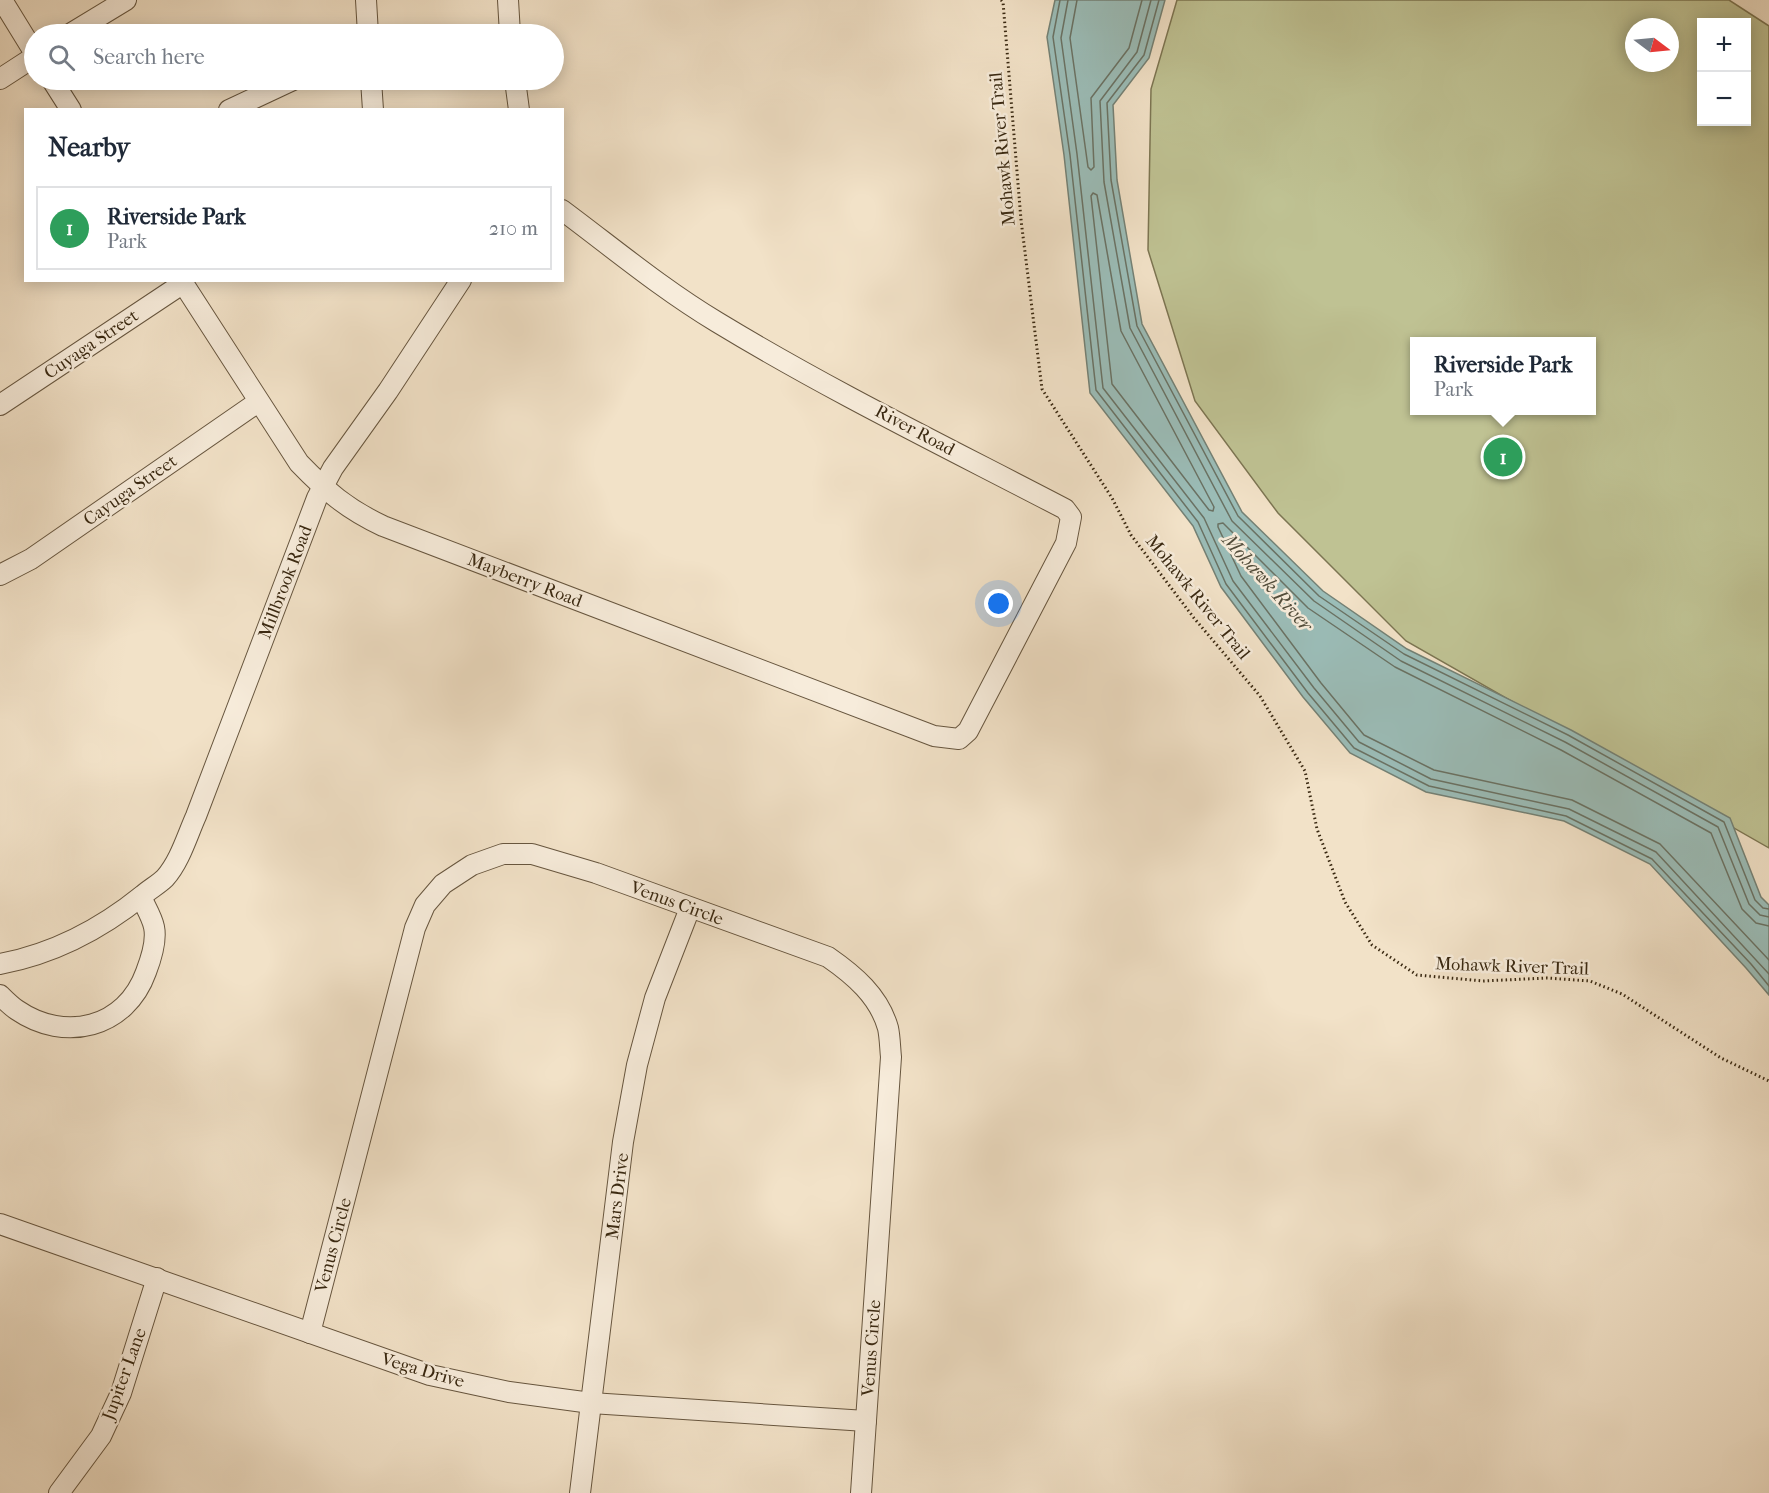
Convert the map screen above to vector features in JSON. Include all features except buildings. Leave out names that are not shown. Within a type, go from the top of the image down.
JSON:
[{"type":"street","points":[[2,0],[24,36]]},
{"type":"street","points":[[86,24],[126,0]]},
{"type":"street","points":[[364,24],[366,0]]},
{"type":"street","points":[[508,0],[509,24]]},
{"type":"street","points":[[0,79],[24,63]]},
{"type":"street","points":[[58,90],[70,108]]},
{"type":"street","points":[[233,108],[272,90]]},
{"type":"street","points":[[372,90],[373,108]]},
{"type":"street","points":[[516,90],[519,108]]},
{"type":"street","name":"River Road","points":[[564,212],[653,279],[715,321],[778,358],[1065,509],[1071,517],[1066,543],[968,731]]},
{"type":"street","name":"Mayberry Road","points":[[181,282],[299,463],[323,488],[355,512],[382,526],[934,736],[959,740],[968,731]]},
{"type":"street","name":"Cuyaga Street","points":[[0,405],[181,282]]},
{"type":"street","name":"Millbrook Road","points":[[0,964],[26,959],[70,942],[121,912],[165,878],[188,836],[323,488],[333,468],[460,282]]},
{"type":"street","name":"Cayuga Street","points":[[0,575],[31,559],[258,402]]},
{"type":"street","name":"Venus Circle","points":[[310,1333],[415,928],[425,905],[443,884],[472,865],[503,854],[532,854],[596,873],[828,957],[856,977],[879,1006],[888,1029],[891,1057],[861,1493]]},
{"type":"street","points":[[0,995],[16,1010],[39,1022],[71,1028],[99,1023],[125,1007],[141,985],[152,955],[154,927],[141,897]]},
{"type":"street","name":"Mars Drive","points":[[580,1493],[623,1142],[637,1065],[656,998],[690,908]]},
{"type":"street","name":"Vega Drive","points":[[0,1224],[430,1375],[509,1392],[591,1403],[866,1421]]},
{"type":"street","name":"Jupiter Lane","points":[[59,1493],[101,1436],[121,1393],[157,1278]]},
{"type":"path","name":"Mohawk River Trail","points":[[1001,0],[1003,2],[1021,220],[1042,389],[1112,498],[1131,535],[1194,618],[1260,696],[1305,771],[1317,829],[1345,902],[1372,945],[1416,975],[1483,981],[1547,978],[1590,981],[1622,994],[1721,1058],[1769,1081]]},
{"type":"green space","points":[[1177,0],[1729,0],[1769,26],[1769,848],[1406,641],[1278,513],[1195,401],[1148,250],[1151,89]]},
{"type":"water","name":"Mohawk River","points":[[1055,0],[1165,0],[1149,58],[1113,105],[1117,180],[1142,324],[1242,512],[1323,591],[1407,649],[1571,730],[1730,818],[1761,897],[1769,905],[1769,995],[1650,864],[1564,821],[1426,792],[1350,753],[1303,697],[1221,587],[1193,526],[1090,393],[1064,155],[1047,37]]},
{"type":"place","name":"Riverside Park","points":[[1503,457]]}]
